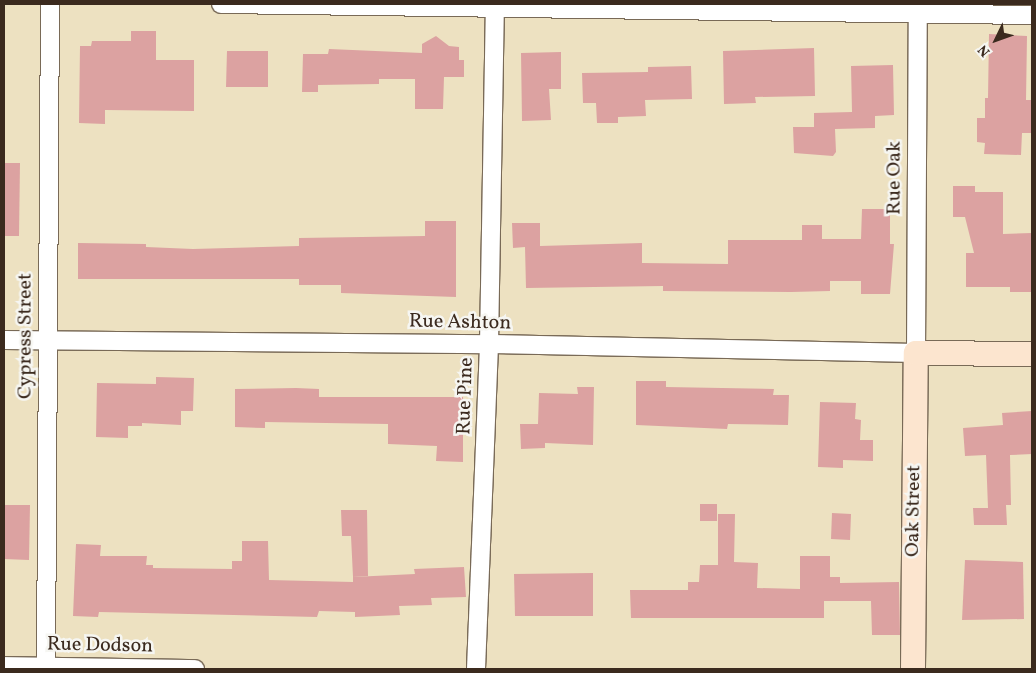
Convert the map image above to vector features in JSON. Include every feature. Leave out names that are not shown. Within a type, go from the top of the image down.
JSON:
[{"type":"main road","points":[[916,353],[1032,354]]},
{"type":"main road","name":"Oak Street","points":[[913,669],[916,353]]},
{"type":"street","name":"Cypress Street","points":[[46,667],[50,4]]},
{"type":"street","points":[[220,4],[918,10],[1032,15]]},
{"type":"street","name":"Rue Pine","points":[[476,669],[489,344],[495,6]]},
{"type":"street","name":"Rue Oak","points":[[916,353],[918,10]]},
{"type":"street","name":"Rue Ashton","points":[[4,340],[489,344],[916,353]]},
{"type":"street","name":"Rue Dodson","points":[[4,666],[195,669]]},
{"type":"building","points":[[131,31],[156,31],[156,60],[194,60],[194,111],[105,110],[105,124],[79,123],[80,46],[91,46],[92,41],[131,41]]},
{"type":"building","points":[[989,34],[1027,36],[1026,100],[1032,100],[1032,133],[1022,133],[1021,155],[984,154],[985,143],[977,142],[977,118],[985,118],[985,98],[988,98]]},
{"type":"building","points":[[436,36],[449,46],[459,47],[459,60],[464,60],[464,77],[444,77],[443,109],[415,109],[415,79],[379,79],[379,84],[318,85],[318,92],[302,92],[303,54],[328,54],[329,49],[422,53],[422,44]]},
{"type":"building","points":[[814,48],[815,96],[755,97],[756,103],[724,104],[723,51]]},
{"type":"building","points":[[227,51],[268,51],[268,87],[226,87]]},
{"type":"building","points":[[561,52],[561,89],[549,89],[551,120],[522,121],[521,53]]},
{"type":"building","points":[[893,65],[894,115],[875,116],[875,128],[835,129],[836,152],[833,156],[794,153],[793,127],[814,127],[814,113],[852,112],[851,66]]},
{"type":"building","points":[[691,66],[692,99],[645,100],[646,116],[618,117],[618,123],[597,123],[596,103],[583,103],[582,73],[648,72],[648,67]]},
{"type":"building","points":[[4,163],[20,163],[19,236],[4,236]]},
{"type":"building","points":[[953,186],[975,186],[975,192],[1003,192],[1003,234],[1032,233],[1032,292],[1010,292],[1010,287],[966,287],[966,253],[974,253],[965,217],[953,217]]},
{"type":"building","points":[[862,209],[890,209],[890,244],[894,244],[890,294],[861,294],[861,281],[830,281],[830,291],[791,292],[663,291],[663,286],[526,288],[525,247],[513,248],[512,223],[540,223],[540,246],[642,243],[642,263],[728,264],[728,240],[802,240],[802,225],[822,225],[822,239],[861,239]]},
{"type":"building","points":[[425,221],[456,221],[456,297],[341,293],[341,285],[299,285],[299,279],[78,279],[78,243],[146,244],[146,247],[193,249],[299,246],[299,238],[425,236]]},
{"type":"building","points":[[156,377],[194,378],[193,411],[181,411],[181,425],[142,423],[142,426],[128,426],[128,438],[96,437],[97,383],[156,384]]},
{"type":"building","points":[[636,381],[666,381],[666,387],[774,389],[773,395],[789,395],[788,425],[728,424],[727,429],[636,425]]},
{"type":"building","points":[[577,387],[594,387],[593,445],[545,443],[545,448],[521,449],[520,424],[538,424],[539,393],[578,394]]},
{"type":"building","points":[[235,389],[319,389],[319,397],[463,397],[463,462],[436,461],[437,446],[388,444],[388,424],[265,422],[265,428],[235,427]]},
{"type":"building","points":[[820,402],[856,403],[855,419],[861,420],[860,440],[873,440],[873,461],[843,460],[843,468],[818,467]]},
{"type":"building","points":[[1032,411],[1032,454],[1010,455],[1011,505],[1006,505],[1007,525],[974,525],[973,508],[988,508],[986,455],[965,456],[963,428],[1003,425],[1002,413]]},
{"type":"building","points":[[700,504],[717,504],[717,521],[700,521]]},
{"type":"building","points":[[4,505],[30,505],[29,560],[4,559]]},
{"type":"building","points":[[341,510],[367,510],[368,576],[353,577],[351,536],[342,536]]},
{"type":"building","points":[[832,513],[851,514],[850,540],[831,539]]},
{"type":"building","points":[[718,514],[735,514],[734,562],[758,563],[757,588],[800,589],[800,556],[830,556],[830,577],[840,577],[840,583],[899,582],[900,635],[872,635],[871,601],[824,601],[824,618],[631,618],[630,590],[688,590],[688,582],[699,582],[700,565],[718,565]]},
{"type":"building","points":[[242,541],[268,541],[269,580],[353,582],[353,577],[415,574],[414,569],[464,567],[466,597],[431,598],[432,605],[399,606],[400,615],[355,617],[355,612],[319,611],[317,617],[99,612],[98,617],[73,616],[76,544],[101,545],[100,556],[147,556],[146,565],[153,565],[153,568],[232,569],[232,561],[242,561]]},
{"type":"building","points":[[965,560],[1023,562],[1024,619],[962,620]]},
{"type":"building","points":[[593,573],[593,616],[515,616],[514,574]]}]
